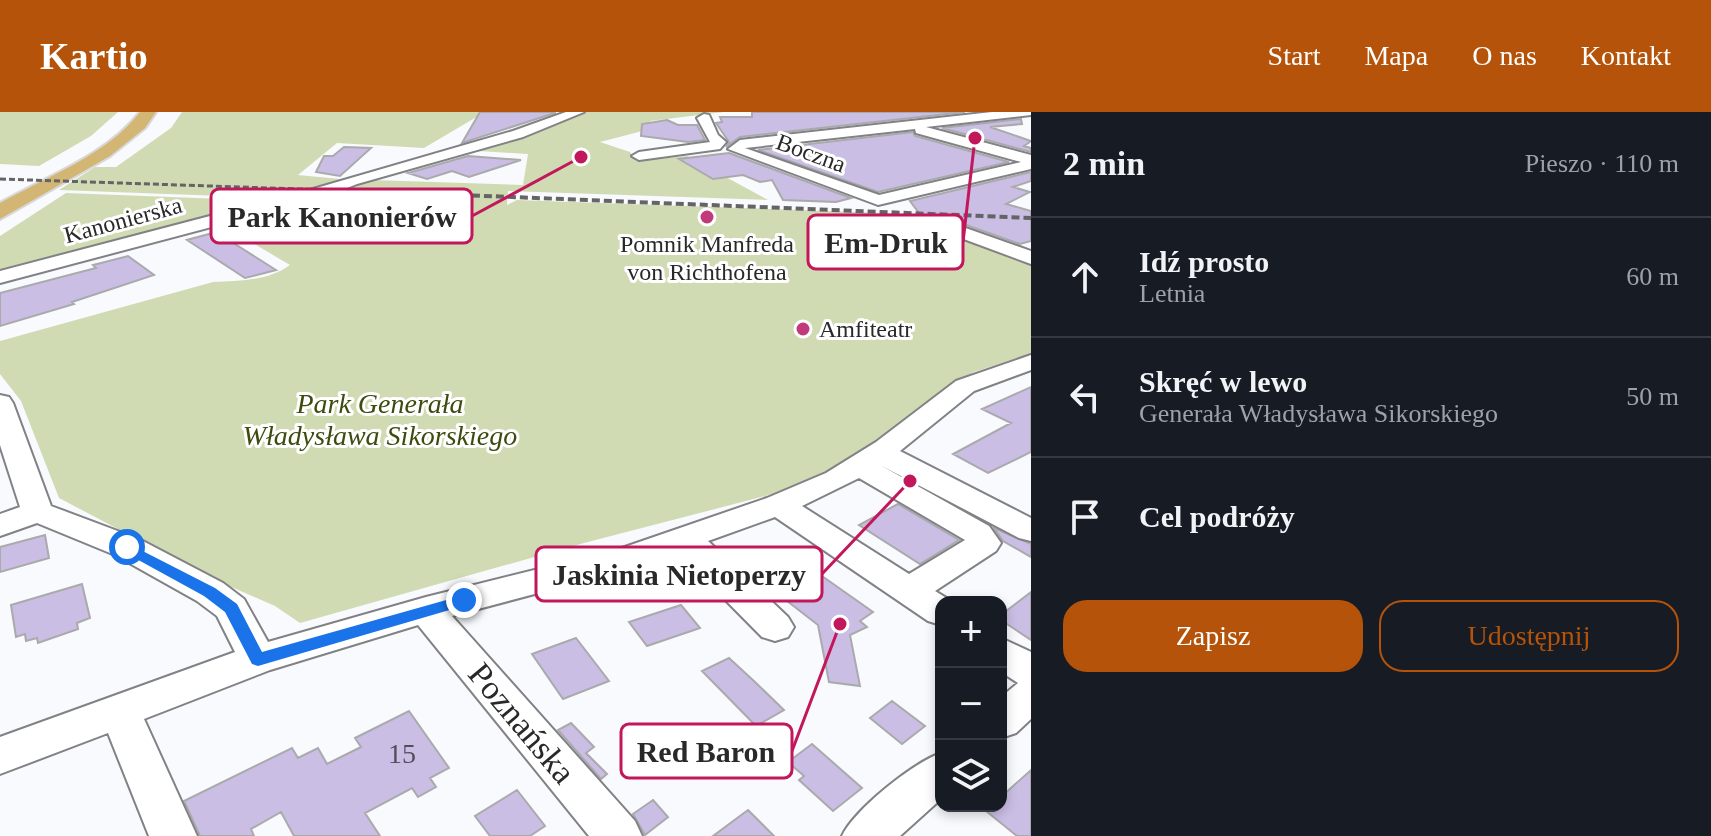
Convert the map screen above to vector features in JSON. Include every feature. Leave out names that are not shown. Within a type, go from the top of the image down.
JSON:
[{"type":"main road","points":[[0,212],[119,141],[148,112]]},
{"type":"street","name":"Kanonierska","points":[[0,277],[319,193],[352,180],[518,134],[578,112]]},
{"type":"street","points":[[639,156],[1027,112]]},
{"type":"street","points":[[870,116],[1031,162]]},
{"type":"street","points":[[704,118],[712,137],[727,145]]},
{"type":"street","name":"Boczna","points":[[727,145],[871,199],[890,199],[1031,162]]},
{"type":"street","points":[[940,224],[1031,258]]},
{"type":"street","points":[[0,756],[258,659],[426,610],[628,558],[778,505],[837,479],[869,459],[965,386],[1031,362]]},
{"type":"street","points":[[0,403],[37,512]]},
{"type":"street","points":[[869,459],[1031,531]]},
{"type":"street","points":[[869,459],[977,533],[984,543],[909,591]]},
{"type":"street","points":[[778,505],[935,608]]},
{"type":"street","points":[[0,526],[37,512],[127,547],[210,592],[231,608],[258,659]]},
{"type":"street","points":[[682,539],[701,552],[775,627]]},
{"type":"street","name":"Poznańska","points":[[426,610],[618,836]]},
{"type":"street","points":[[1007,656],[1031,672]]},
{"type":"street","points":[[1007,716],[1031,695]]},
{"type":"street","points":[[0,749],[119,710]]},
{"type":"street","points":[[119,710],[173,836]]},
{"type":"street","points":[[866,836],[935,777]]},
{"type":"green space","points":[[0,112],[118,112],[91,136],[39,166],[0,164]]},
{"type":"green space","points":[[182,112],[485,112],[424,148],[337,143],[298,175],[340,179],[278,198],[59,190],[95,167],[116,167],[171,128]]},
{"type":"green space","name":"Park Generała Władysława Sikorskiego","points":[[586,112],[724,112],[650,121],[650,129],[600,142],[630,152],[636,161],[687,156],[768,200],[508,191],[507,205],[517,200],[914,214],[1031,266],[1031,354],[974,372],[945,389],[839,469],[796,488],[584,543],[300,623],[275,606],[211,578],[59,498],[21,401],[0,374],[0,341],[213,282],[253,279],[272,274],[290,265],[222,225],[331,200],[336,192],[372,180],[523,185],[528,154],[479,151],[539,132]]},
{"type":"green space","points":[[66,193],[275,201],[0,270],[0,236]]},
{"type":"building","points":[[480,112],[555,112],[555,113],[462,143]]},
{"type":"building","points":[[752,112],[965,112],[740,137],[726,147],[729,142],[716,123],[722,122],[720,117],[752,117]]},
{"type":"building","points":[[1021,119],[1022,124],[990,127],[1031,141],[1024,146],[1031,148],[1031,152],[942,128]]},
{"type":"building","points":[[667,120],[678,125],[697,125],[705,140],[688,142],[641,136],[642,124]]},
{"type":"building","points":[[913,132],[915,136],[1009,162],[878,192],[758,150]]},
{"type":"building","points":[[344,147],[371,148],[340,176],[316,172],[324,156],[333,156]]},
{"type":"building","points":[[729,153],[851,198],[836,202],[783,200],[772,180],[760,182],[743,175],[713,179],[679,159]]},
{"type":"building","points":[[468,156],[521,160],[469,177],[452,171],[427,179],[408,173]]},
{"type":"building","points":[[1031,172],[1031,181],[1013,187],[1030,192],[1006,204],[1031,211],[1031,241],[1020,244],[941,216],[935,218],[919,213],[910,201]]},
{"type":"building","points":[[216,232],[276,270],[245,278],[187,240]]},
{"type":"building","points":[[128,256],[154,275],[0,326],[0,293],[96,268],[93,265]]},
{"type":"building","points":[[1031,387],[1031,452],[988,473],[953,454],[1011,423],[982,409]]},
{"type":"building","points":[[898,504],[959,540],[920,564],[859,525]]},
{"type":"building","points":[[994,528],[1031,544],[1031,557],[1003,541]]},
{"type":"building","points":[[45,535],[49,558],[0,572],[0,547]]},
{"type":"building","points":[[795,562],[811,564],[812,569],[873,612],[860,621],[867,627],[850,635],[860,686],[829,682],[818,625],[760,580]]},
{"type":"building","points":[[82,584],[90,618],[77,623],[78,629],[38,643],[37,638],[26,641],[25,634],[16,637],[11,605]]},
{"type":"building","points":[[1031,592],[1031,640],[1007,624],[1007,610]]},
{"type":"building","points":[[681,605],[700,628],[647,646],[629,622]]},
{"type":"building","points":[[576,638],[609,681],[563,699],[532,654]]},
{"type":"building","points":[[729,658],[784,710],[756,726],[702,671]]},
{"type":"building","points":[[892,701],[925,726],[902,744],[870,718]]},
{"type":"building","points":[[409,711],[449,768],[430,778],[436,787],[418,797],[412,788],[365,813],[380,836],[294,836],[281,812],[251,829],[254,836],[200,836],[184,801],[292,748],[298,758],[318,748],[327,764],[361,747],[355,738]]},
{"type":"building","points":[[571,723],[594,747],[586,753],[607,774],[601,779],[558,730]]},
{"type":"building","points":[[812,744],[862,788],[833,811],[799,780],[804,776],[788,762]]},
{"type":"building","points":[[1031,770],[1031,836],[1017,836],[987,812],[1007,812],[1007,792]]},
{"type":"building","points":[[517,790],[545,826],[530,836],[490,836],[475,816]]},
{"type":"building","points":[[653,800],[668,817],[645,835],[633,814]]},
{"type":"building","points":[[748,810],[774,836],[713,836]]},
{"type":"railway","points":[[0,179],[449,194]]},
{"type":"railway","points":[[388,192],[1031,218]]},
{"type":"place","name":"Em-Druk","points":[[975,138]]},
{"type":"place","name":"Park Kanonierów","points":[[581,157]]},
{"type":"place","name":"Pomnik Manfreda von Richthofena","points":[[707,217]]},
{"type":"place","name":"Amfiteatr","points":[[803,329]]},
{"type":"place","name":"Jaskinia Nietoperzy","points":[[910,481]]},
{"type":"place","name":"Red Baron","points":[[840,624]]},
{"type":"route","points":[[127,547],[210,592],[231,608],[258,659],[464,600]]}]
